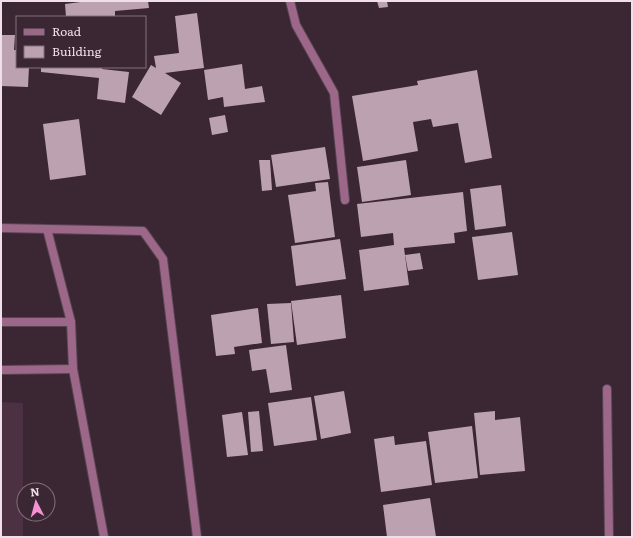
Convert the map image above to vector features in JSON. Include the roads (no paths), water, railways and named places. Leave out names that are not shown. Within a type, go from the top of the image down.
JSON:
[{"type":"street","points":[[290,1],[296,25],[334,93],[345,200]]},
{"type":"street","points":[[1,228],[143,231],[163,259],[197,537]]},
{"type":"street","points":[[47,230],[71,322],[73,369],[104,537]]},
{"type":"street","points":[[1,322],[71,322]]},
{"type":"street","points":[[1,370],[73,369]]},
{"type":"street","points":[[607,389],[609,537]]}]
